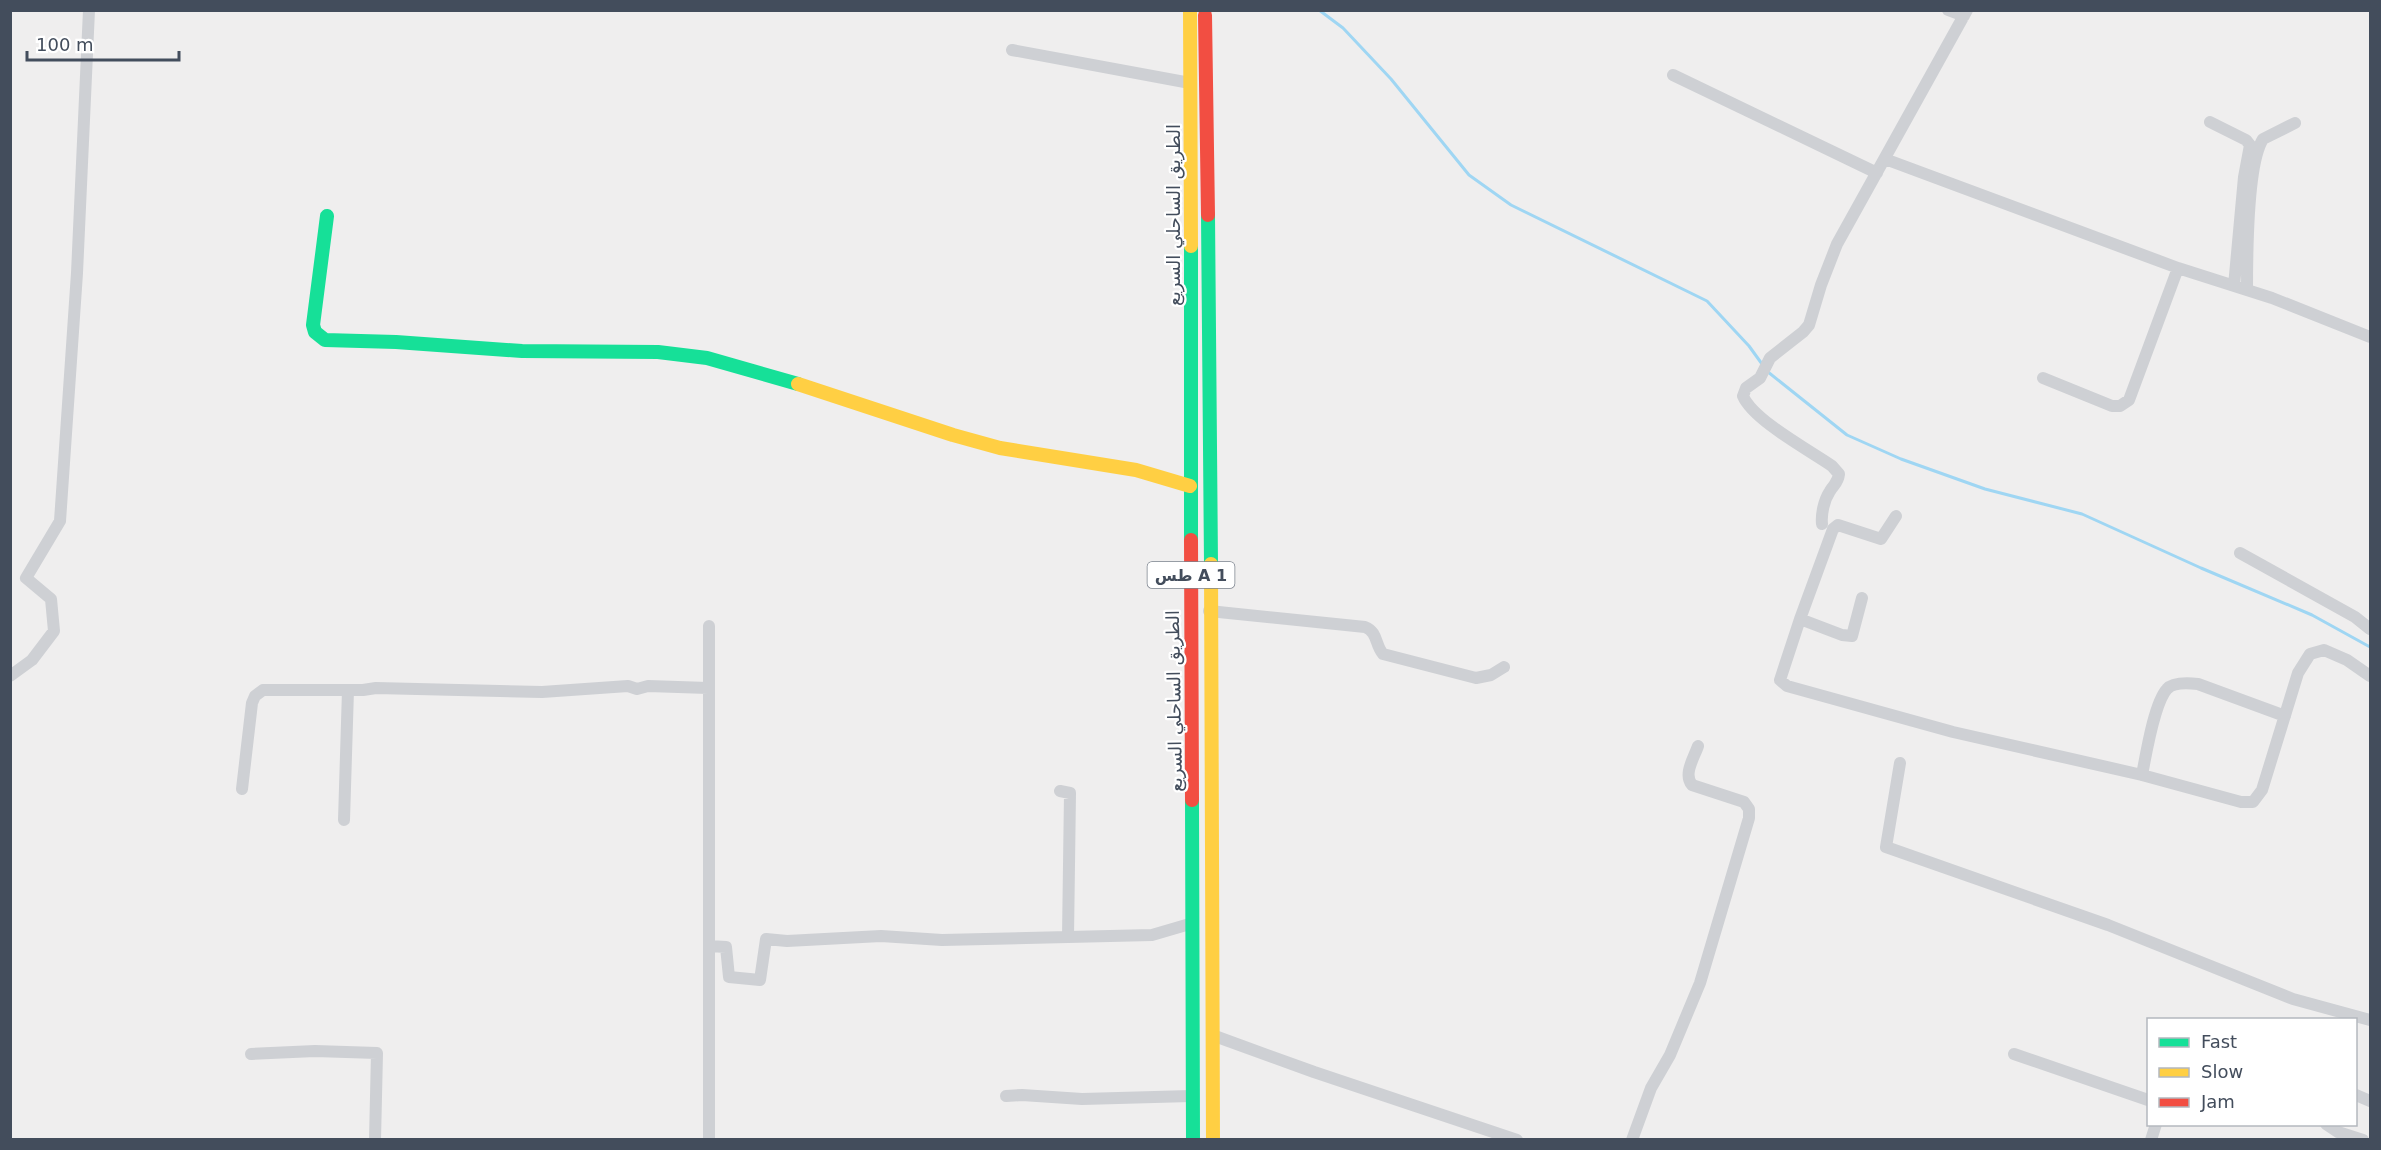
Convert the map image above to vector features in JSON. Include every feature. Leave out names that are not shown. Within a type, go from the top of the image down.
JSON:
[{"type":"main road","name":"الطريق الساحلي السريع","points":[[1190,10],[1192,1140]]},
{"type":"main road","name":"الطريق الساحلي السريع","points":[[1205,10],[1210,378],[1209,611],[1213,1140]]},
{"type":"main road","points":[[327,216],[313,325],[315,332],[325,340],[396,342],[522,351],[658,352],[707,358],[1000,448],[1136,470],[1190,486]]},
{"type":"street","points":[[10,676],[32,660],[54,631],[51,599],[26,578],[60,521],[77,273],[89,10]]},
{"type":"street","points":[[1822,524],[1823,509],[1830,490],[1838,482],[1839,474],[1832,466],[1760,417],[1746,404],[1743,396],[1746,388],[1760,378],[1770,358],[1809,325],[1837,244],[1966,13],[1948,10]]},
{"type":"street","points":[[1012,50],[1190,83]]},
{"type":"street","points":[[1673,75],[1877,173]]},
{"type":"street","points":[[2210,122],[2246,140],[2250,146],[2244,177],[2234,286]]},
{"type":"street","points":[[2247,290],[2248,231],[2255,158],[2263,140],[2295,123]]},
{"type":"street","points":[[1885,159],[2370,337]]},
{"type":"street","points":[[2043,378],[2112,406],[2120,406],[2129,400],[2178,268]]},
{"type":"street","points":[[1896,516],[1881,539],[1838,525],[1833,529],[1780,681],[1787,686],[1953,732],[2142,775],[2222,798],[2253,802],[2262,790],[2298,673],[2310,654],[2324,650],[2346,660],[2370,676]]},
{"type":"street","points":[[2240,553],[2355,617],[2370,629]]},
{"type":"street","points":[[1800,619],[1842,635],[1852,636],[1862,598]]},
{"type":"street","points":[[1209,611],[1365,627],[1375,634],[1383,654],[1476,678],[1491,675],[1504,667]]},
{"type":"street","points":[[709,626],[709,1140]]},
{"type":"street","points":[[2142,775],[2159,704],[2166,690],[2171,686],[2198,684],[2285,716]]},
{"type":"street","points":[[242,789],[248,727],[255,696],[268,690],[376,688],[542,692],[628,686],[637,689],[648,686],[708,688]]},
{"type":"street","points":[[344,820],[348,690]]},
{"type":"street","points":[[1632,1140],[1651,1088],[1670,1055],[1700,983],[1749,818],[1749,809],[1744,802],[1689,781],[1687,776],[1698,746]]},
{"type":"street","points":[[1900,763],[1886,847],[2108,925],[2293,999],[2370,1020]]},
{"type":"street","points":[[1060,791],[1070,793],[1068,938]]},
{"type":"street","points":[[709,946],[726,947],[729,977],[760,980],[766,939],[880,936],[942,940],[1152,935],[1193,923]]},
{"type":"street","points":[[1212,1035],[1324,1076],[1517,1140]]},
{"type":"street","points":[[251,1054],[315,1051],[377,1053],[375,1140]]},
{"type":"street","points":[[2014,1054],[2147,1100]]},
{"type":"street","points":[[1006,1096],[1082,1099],[1191,1096]]},
{"type":"street","points":[[2328,1126],[2363,1140]]},
{"type":"waterway","points":[[1319,10],[1343,28],[1391,79],[1469,175],[1511,205],[1707,301],[1749,346],[1762,364]]},
{"type":"waterway","points":[[1768,372],[1847,435],[1901,459],[1985,489],[2082,514],[2312,615],[2370,647]]},
{"type":"traffic: fast","points":[[1208,215],[1211,564]]},
{"type":"traffic: fast","points":[[327,216],[313,325],[315,332],[325,340],[396,342],[522,351],[658,352],[707,358],[798,384]]},
{"type":"traffic: fast","points":[[1191,246],[1191,540]]},
{"type":"traffic: fast","points":[[1192,800],[1193,1140]]},
{"type":"traffic: slow","points":[[1190,10],[1191,246]]},
{"type":"traffic: slow","points":[[798,384],[953,435],[1000,448],[1136,470],[1190,486]]},
{"type":"traffic: slow","points":[[1211,564],[1213,1140]]},
{"type":"traffic: jam","points":[[1205,15],[1208,215]]},
{"type":"traffic: jam","points":[[1191,540],[1192,800]]}]
